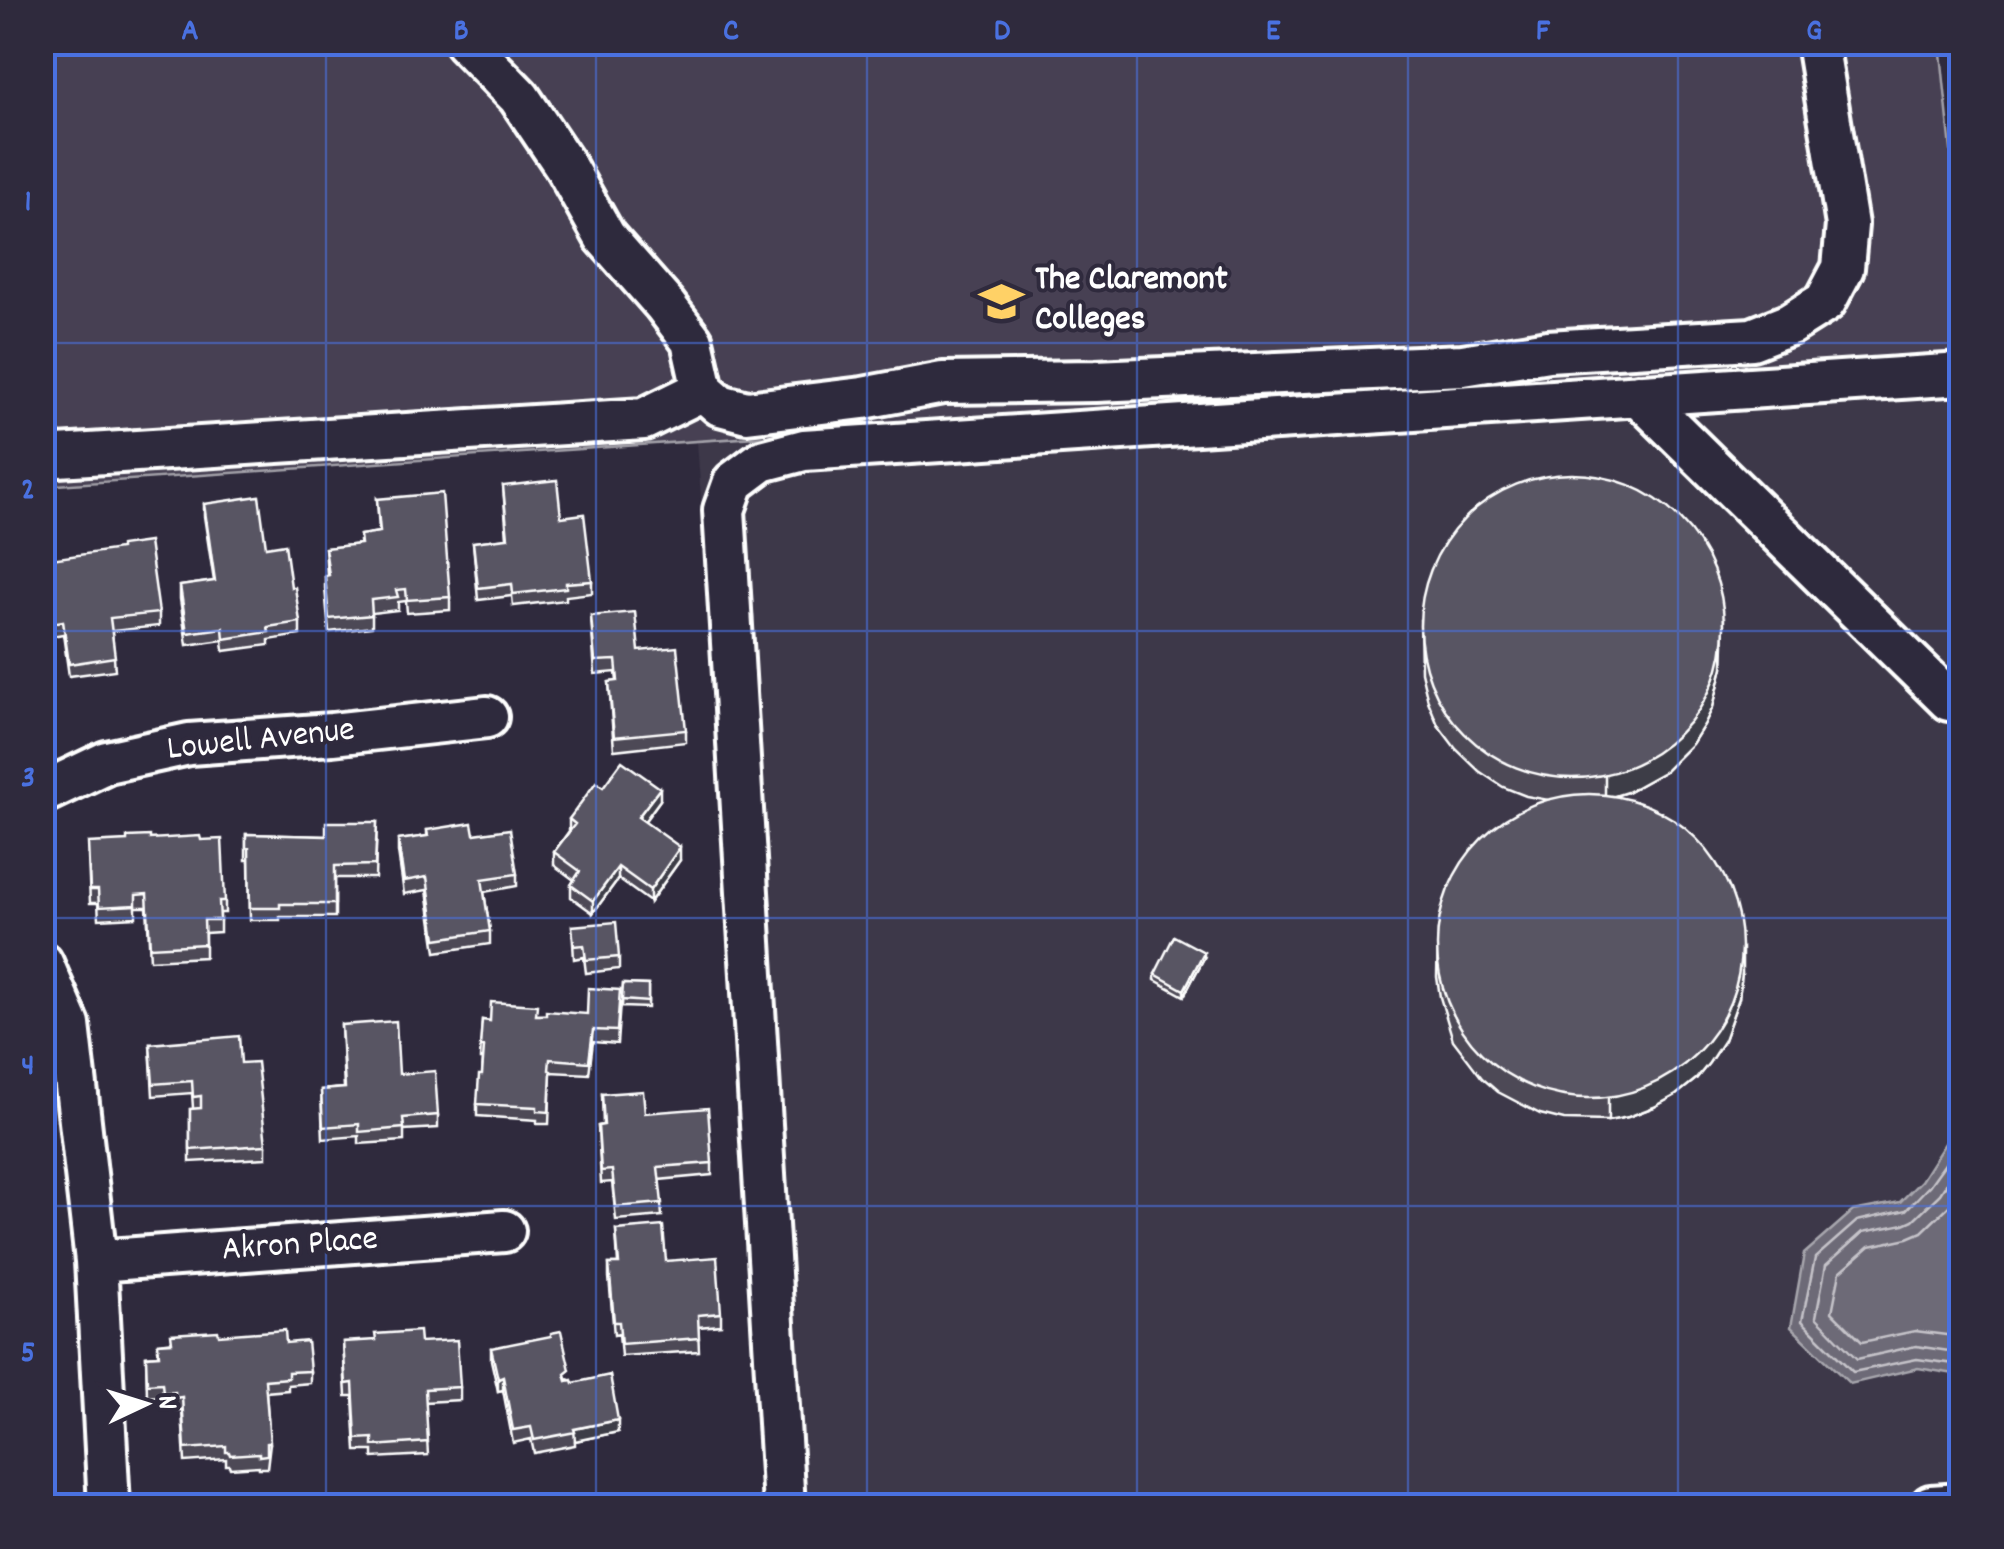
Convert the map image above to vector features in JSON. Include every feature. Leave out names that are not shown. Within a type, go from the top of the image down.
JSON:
[{"type":"street","points":[[465,42],[519,97],[564,164],[605,237],[692,341],[703,390],[720,405],[747,412],[862,398],[943,382],[1096,382],[1463,366],[1548,352],[1752,339],[1790,324],[1825,302],[1843,268],[1847,225],[1818,42]]},
{"type":"street","points":[[784,1506],[724,510],[734,482],[762,462],[804,450],[1962,374]]},
{"type":"street","points":[[42,457],[644,419],[703,390]]},
{"type":"street","points":[[1638,395],[1949,700],[1962,701]]},
{"type":"street","name":"Lowell Avenue","points":[[42,793],[107,762],[188,744],[332,734],[486,717]]},
{"type":"street","points":[[42,963],[70,1026],[96,1261],[109,1506]]},
{"type":"street","name":"Akron Place","points":[[96,1261],[504,1231]]},
{"type":"street","points":[[1931,1506],[1962,1504]]},
{"type":"shaded area","points":[[43,43],[1940,43],[1961,247],[1961,1506],[772,1506],[697,442],[43,486]]},
{"type":"shaded area","name":"The Claremont Colleges","points":[[43,43],[1940,43],[1961,247],[1961,354],[43,486]]},
{"type":"water","points":[[1961,1125],[1961,1375],[1918,1368],[1850,1384],[1791,1327],[1804,1254],[1853,1211],[1900,1202],[1921,1181]]},
{"type":"building","points":[[1572,474],[1602,477],[1630,486],[1679,519],[1712,568],[1721,596],[1721,656],[1712,684],[1679,733],[1630,766],[1602,775],[1572,778],[1542,775],[1514,766],[1465,733],[1432,684],[1423,656],[1420,626],[1423,596],[1432,568],[1465,519],[1514,486],[1542,477]]},
{"type":"building","points":[[557,480],[561,517],[584,514],[592,581],[513,594],[512,584],[478,588],[473,542],[508,538],[503,486]]},
{"type":"building","points":[[442,493],[450,597],[407,600],[406,589],[396,590],[398,597],[371,600],[372,615],[329,619],[325,548],[361,544],[360,535],[380,532],[377,499]]},
{"type":"building","points":[[259,496],[266,547],[285,544],[300,622],[224,639],[223,628],[187,633],[180,586],[215,581],[204,504]]},
{"type":"building","points":[[149,542],[159,613],[110,618],[115,657],[69,664],[63,621],[52,623],[44,560]]},
{"type":"building","points":[[635,612],[639,651],[677,647],[686,730],[614,737],[609,682],[618,681],[616,660],[595,661],[591,616]]},
{"type":"building","points":[[622,761],[660,788],[638,817],[680,847],[650,890],[618,867],[593,901],[571,885],[580,871],[554,852],[575,824],[569,819],[596,782],[603,787]]},
{"type":"building","points":[[1589,794],[1619,797],[1647,806],[1696,839],[1729,888],[1738,916],[1738,976],[1729,1004],[1696,1053],[1647,1086],[1619,1095],[1589,1098],[1559,1095],[1531,1086],[1482,1053],[1449,1004],[1440,976],[1437,946],[1440,916],[1449,888],[1482,839],[1531,806],[1559,797]]},
{"type":"building","points":[[326,822],[377,822],[375,865],[335,866],[335,904],[250,908],[246,834],[326,836]]},
{"type":"building","points":[[472,823],[474,834],[510,829],[517,874],[482,879],[490,931],[436,939],[427,877],[404,881],[398,840],[428,836],[427,830]]},
{"type":"building","points":[[150,836],[222,839],[225,901],[219,901],[220,920],[204,920],[205,944],[150,947],[147,894],[136,895],[136,905],[99,907],[98,890],[90,890],[88,843]]},
{"type":"building","points":[[616,922],[619,957],[586,960],[584,945],[574,946],[572,926]]},
{"type":"building","points":[[1174,936],[1204,952],[1184,990],[1155,974]]},
{"type":"building","points":[[623,984],[648,985],[648,1002],[622,1000]]},
{"type":"building","points":[[588,988],[620,990],[617,1031],[593,1030],[589,1062],[550,1059],[549,1112],[537,1111],[537,1107],[477,1104],[484,1047],[480,1047],[482,1020],[490,1021],[491,1002],[537,1005],[536,1015],[546,1015],[546,1011],[587,1014]]},
{"type":"building","points":[[396,1021],[399,1074],[435,1071],[438,1115],[403,1118],[404,1128],[359,1132],[359,1124],[323,1127],[321,1090],[345,1088],[341,1025]]},
{"type":"building","points":[[239,1036],[241,1063],[257,1062],[266,1145],[190,1150],[190,1109],[201,1108],[201,1096],[193,1097],[192,1081],[153,1084],[150,1044]]},
{"type":"building","points":[[643,1091],[645,1113],[708,1108],[712,1163],[658,1167],[662,1203],[616,1207],[612,1170],[601,1171],[598,1126],[604,1125],[602,1094]]},
{"type":"building","points":[[663,1226],[666,1261],[717,1257],[721,1313],[698,1315],[699,1338],[621,1344],[619,1322],[614,1322],[609,1264],[619,1264],[616,1230]]},
{"type":"building","points":[[285,1330],[286,1343],[307,1341],[310,1371],[288,1372],[288,1378],[265,1380],[270,1443],[267,1455],[230,1455],[226,1446],[185,1449],[182,1397],[175,1398],[175,1392],[163,1393],[162,1383],[147,1384],[146,1356],[159,1355],[158,1343],[172,1342],[171,1334]]},
{"type":"building","points":[[419,1331],[420,1342],[457,1340],[460,1387],[425,1389],[428,1442],[373,1446],[373,1438],[356,1439],[353,1383],[346,1384],[343,1342],[376,1340],[375,1334]]},
{"type":"building","points":[[561,1331],[570,1370],[565,1374],[567,1381],[610,1375],[618,1420],[534,1440],[531,1427],[513,1430],[503,1377],[498,1379],[491,1348]]},
{"type":"building","points":[[222,1499],[223,1506],[177,1506],[176,1502]]},
{"type":"place","name":"The Claremont Colleges","points":[[1002,301]]}]
